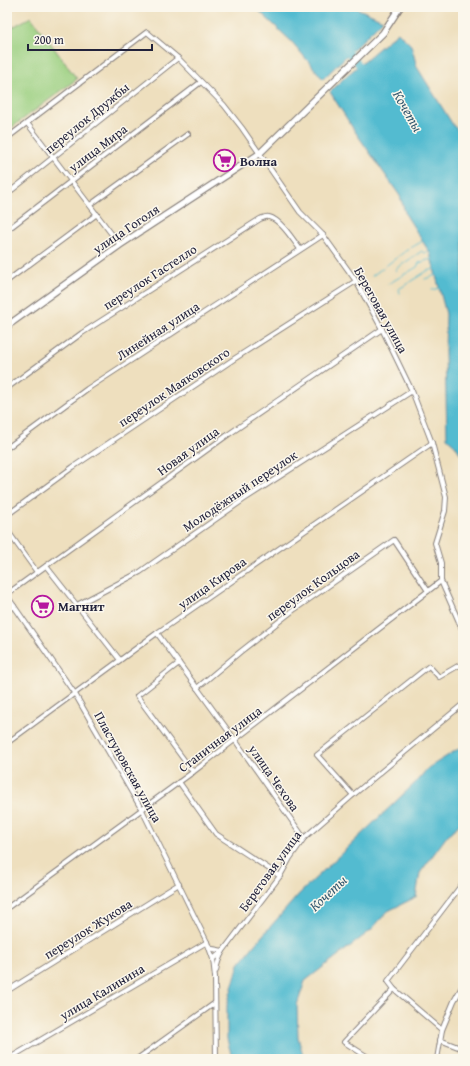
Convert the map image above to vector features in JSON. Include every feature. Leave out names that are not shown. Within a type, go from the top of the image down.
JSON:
[{"type":"street","name":"улица Гоголя","points":[[7,326],[120,245],[260,154],[383,33],[400,7]]},
{"type":"street","name":"Береговая улица","points":[[27,123],[148,32],[178,58],[224,105],[242,128],[300,212],[323,235],[356,281],[382,329],[412,391],[432,443],[446,498],[445,511],[435,543],[441,564],[441,581],[463,631]]},
{"type":"street","name":"переулок Дружбы","points":[[7,194],[178,58]]},
{"type":"street","name":"улица Мира","points":[[7,230],[201,82]]},
{"type":"street","points":[[7,138],[27,123],[120,245]]},
{"type":"street","points":[[90,205],[188,134]]},
{"type":"street","points":[[7,281],[96,214]]},
{"type":"street","name":"переулок Гастелло","points":[[7,388],[82,333],[260,218],[267,216],[276,220],[286,230],[300,249]]},
{"type":"street","name":"Линейная улица","points":[[7,448],[87,389],[323,235]]},
{"type":"street","name":"переулок Маяковского","points":[[7,516],[73,467],[234,359],[356,281]]},
{"type":"street","name":"Новая улица","points":[[7,595],[229,434],[382,329]]},
{"type":"street","name":"Молодёжный переулок","points":[[77,605],[140,572],[243,500],[412,391]]},
{"type":"street","name":"улица Кирова","points":[[7,743],[157,633],[432,443]]},
{"type":"street","points":[[7,530],[37,572]]},
{"type":"street","name":"переулок Кольцова","points":[[197,688],[295,609],[394,540],[428,592]]},
{"type":"street","points":[[46,566],[120,660]]},
{"type":"street","name":"Станичная улица","points":[[7,908],[193,772],[441,581]]},
{"type":"street","name":"Пластуновская улица","points":[[7,595],[75,694],[142,810],[179,884],[213,959]]},
{"type":"street","points":[[7,611],[14,606]]},
{"type":"street","name":"улица Чехова","points":[[157,633],[304,838]]},
{"type":"street","points":[[179,663],[137,696],[193,772]]},
{"type":"street","points":[[353,795],[317,755],[429,666],[439,677],[463,663]]},
{"type":"street","name":"Береговая улица","points":[[213,959],[223,951],[280,876],[304,838],[353,795],[463,704]]},
{"type":"street","points":[[179,782],[216,834],[280,876]]},
{"type":"street","points":[[442,1030],[394,989],[388,981],[463,883]]},
{"type":"street","name":"переулок Жукова","points":[[7,991],[179,884]]},
{"type":"street","points":[[207,944],[213,949],[223,951],[217,965],[215,977]]},
{"type":"street","name":"улица Калинина","points":[[8,1059],[207,944]]},
{"type":"street","points":[[213,959],[215,977],[216,1059]]},
{"type":"street","points":[[437,1059],[442,1030],[454,1001],[463,985]]},
{"type":"street","points":[[371,1059],[344,1042],[394,989]]},
{"type":"street","points":[[137,1059],[215,1003]]},
{"type":"street","points":[[440,1040],[463,1050]]},
{"type":"green space","points":[[31,17],[77,79],[7,131],[7,30]]},
{"type":"water","points":[[255,7],[354,7],[383,20],[323,79],[292,42]]},
{"type":"water","points":[[398,32],[411,45],[417,67],[453,125],[463,136],[463,458],[455,445],[447,438],[445,352],[446,314],[430,253],[406,215],[400,196],[354,130],[330,92],[344,78]]},
{"type":"water","points":[[463,746],[463,821],[447,836],[420,873],[416,897],[388,911],[370,931],[305,981],[297,1005],[298,1037],[304,1059],[235,1059],[231,1054],[227,1039],[227,1005],[239,964],[299,894],[415,783],[428,768]]},
{"type":"waterway","name":"Кочеты","points":[[344,47],[365,72]]},
{"type":"waterway","points":[[372,276],[407,250],[423,241]]},
{"type":"waterway","points":[[396,271],[397,268],[422,251],[424,253],[429,251]]},
{"type":"waterway","points":[[388,284],[417,267],[419,263],[431,259]]},
{"type":"waterway","points":[[400,293],[399,289],[427,271],[435,269]]},
{"type":"waterway","points":[[425,279],[436,275]]},
{"type":"waterway","points":[[432,290],[440,288]]},
{"type":"place","name":"Волна","points":[[225,161]]},
{"type":"place","name":"Магнит","points":[[42,606]]}]
